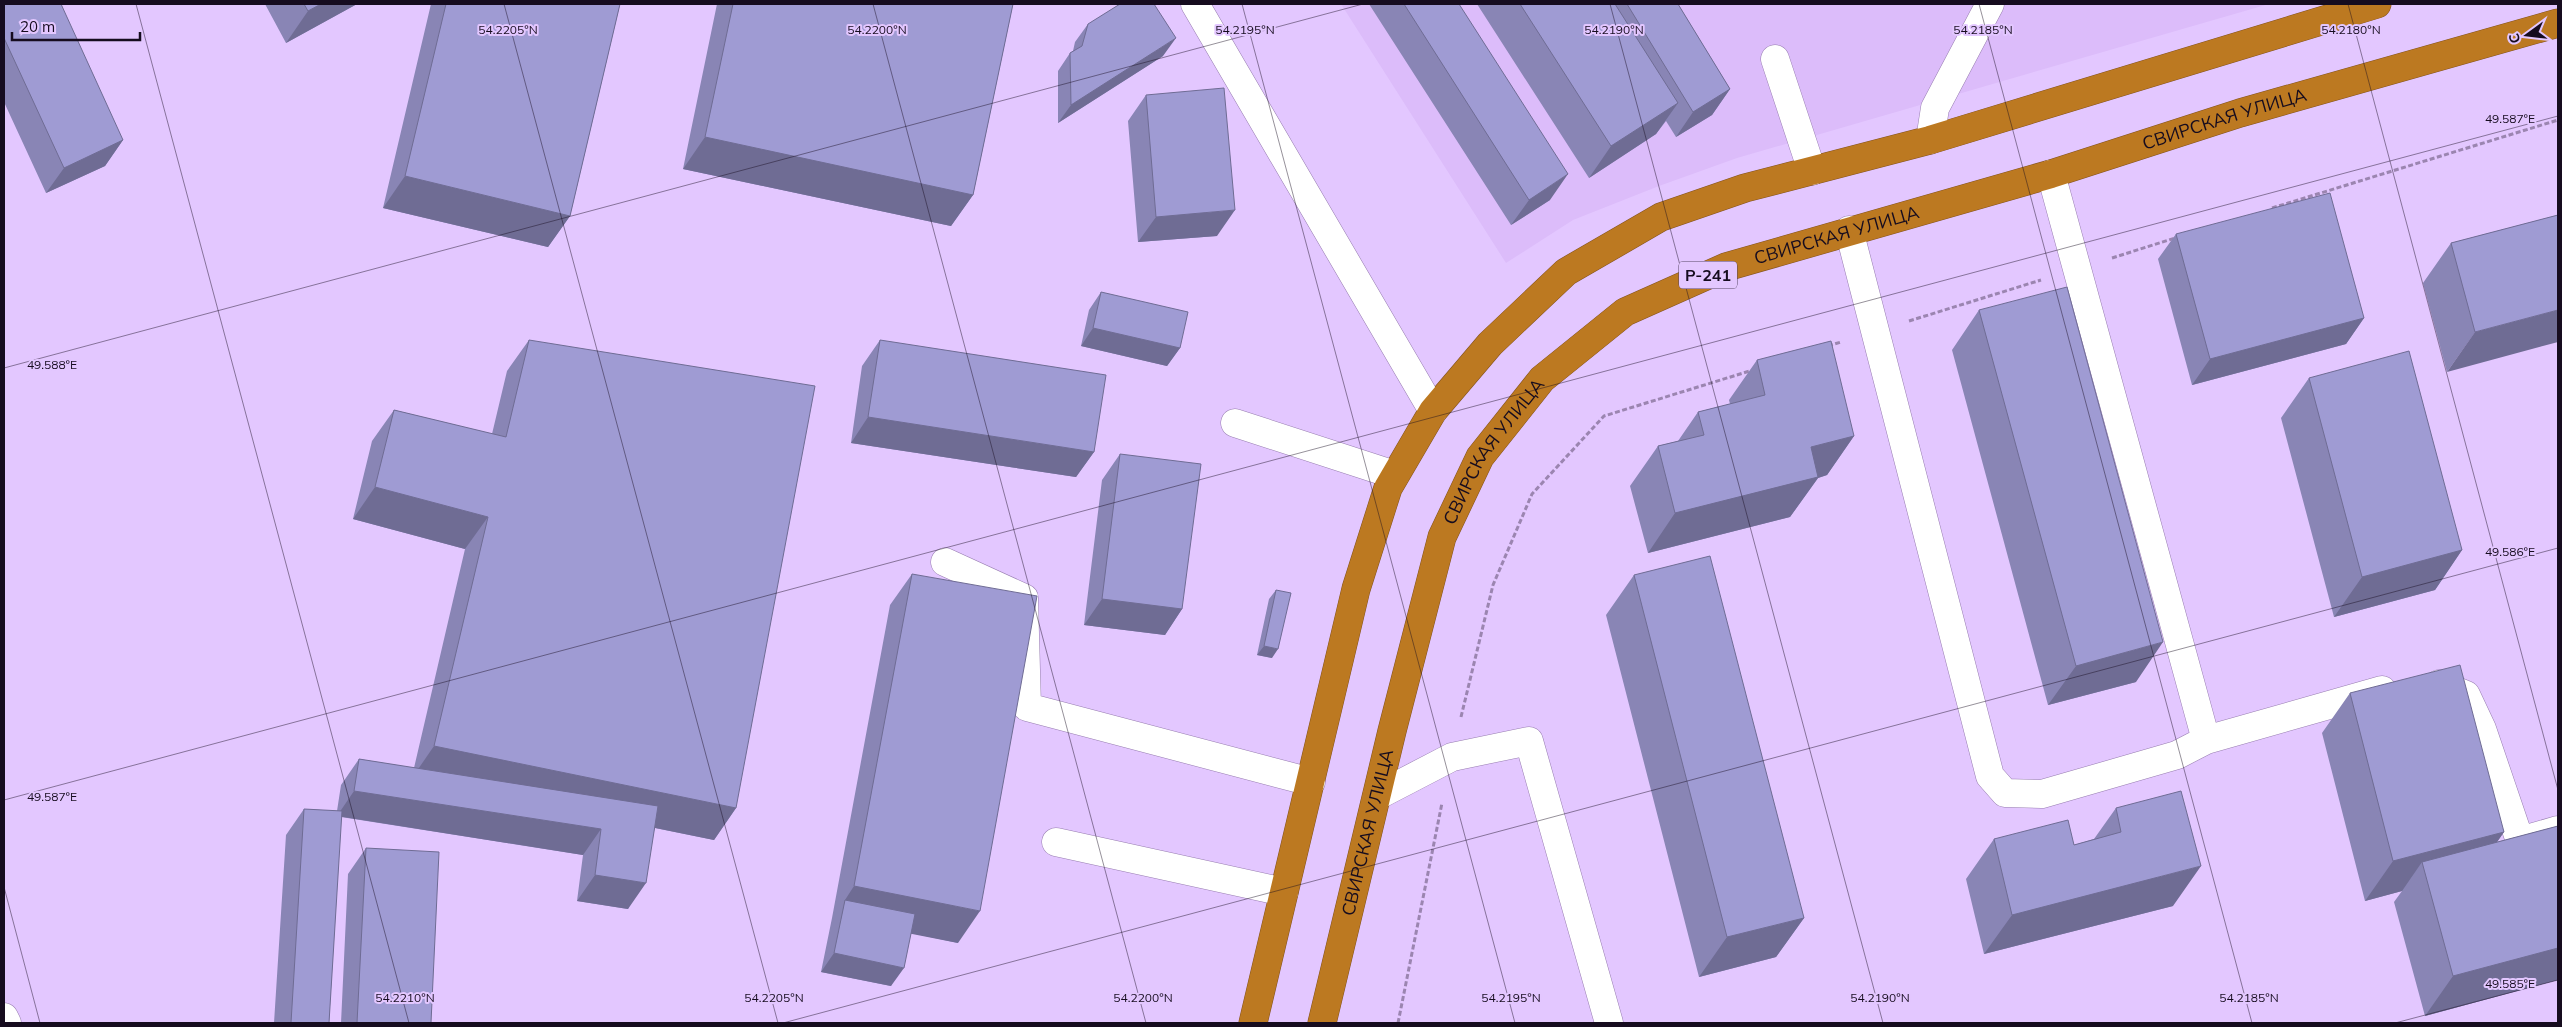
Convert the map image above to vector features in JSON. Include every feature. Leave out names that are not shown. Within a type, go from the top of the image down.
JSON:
[{"type":"highway","points":[[1253,1023],[1356,589],[1388,488],[1432,411],[1490,344],[1566,272],[1662,217],[1745,188],[1930,140],[2377,4]]},
{"type":"highway","name":"СВИРСКАЯ УЛИЦА","points":[[1322,1023],[1376,796],[1442,537],[1480,457],[1542,379],[1625,312],[1726,267],[1849,230],[2051,174],[2240,113],[2558,23]]},
{"type":"street","points":[[1195,4],[1432,411]]},
{"type":"street","points":[[1930,140],[1935,108],[1990,4]]},
{"type":"street","points":[[1775,59],[1812,171]]},
{"type":"street","points":[[1216,93],[1243,86]]},
{"type":"street","points":[[2051,174],[2206,740]]},
{"type":"street","points":[[1849,230],[1990,776],[2005,793],[2042,794],[2176,755],[2206,740],[2382,689],[2433,682],[2466,695],[2482,729],[2520,841],[2558,830]]},
{"type":"street","points":[[1235,422],[1394,475]]},
{"type":"street","points":[[945,562],[1024,598],[1027,706],[1311,782]]},
{"type":"street","points":[[1376,796],[1452,757],[1528,741],[1609,1023]]},
{"type":"street","points":[[1056,842],[1284,892]]},
{"type":"street","points":[[4,1017],[7,1023]]},
{"type":"path","points":[[2266,210],[2558,120]]},
{"type":"path","points":[[1819,349],[2181,236]]},
{"type":"path","points":[[1398,1023],[1452,757],[1493,585],[1532,494],[1604,416],[1754,369]]},
{"type":"shaded area","points":[[1341,4],[2269,4],[1737,158],[1573,220],[1506,263]]},
{"type":"building","points":[[4,4],[61,4],[123,140],[64,168],[4,38]]},
{"type":"building","points":[[304,4],[321,4],[308,11]]},
{"type":"building","points":[[446,4],[620,4],[570,216],[405,176]]},
{"type":"building","points":[[733,4],[1013,4],[973,195],[705,137]]},
{"type":"building","points":[[1120,4],[1154,4],[1176,38],[1071,105],[1070,53],[1082,46],[1088,24]]},
{"type":"building","points":[[1404,4],[1459,4],[1568,174],[1529,200]]},
{"type":"building","points":[[1520,4],[1615,4],[1678,103],[1611,146]]},
{"type":"building","points":[[1627,4],[1678,4],[1730,89],[1693,112]]},
{"type":"building","points":[[1224,88],[1235,210],[1156,217],[1146,95]]},
{"type":"building","points":[[2330,193],[2364,318],[2210,359],[2176,234]]},
{"type":"building","points":[[2558,215],[2558,310],[2475,332],[2451,243]]},
{"type":"building","points":[[2067,287],[2163,642],[2076,666],[1979,310]]},
{"type":"building","points":[[1101,292],[1188,312],[1180,348],[1093,328]]},
{"type":"building","points":[[529,340],[815,386],[736,808],[434,746],[488,517],[375,487],[394,410],[506,437]]},
{"type":"building","points":[[880,340],[1106,375],[1094,452],[868,417]]},
{"type":"building","points":[[1831,341],[1854,436],[1811,447],[1818,477],[1675,513],[1658,446],[1704,435],[1698,412],[1765,395],[1757,360]]},
{"type":"building","points":[[2409,351],[2462,550],[2362,577],[2309,378]]},
{"type":"building","points":[[1120,454],[1201,464],[1182,609],[1102,599]]},
{"type":"building","points":[[1710,556],[1804,918],[1727,937],[1634,575]]},
{"type":"building","points":[[912,574],[1037,596],[980,911],[854,886]]},
{"type":"building","points":[[1276,590],[1291,593],[1278,649],[1264,646]]},
{"type":"building","points":[[2460,665],[2504,832],[2393,861],[2350,693]]},
{"type":"building","points":[[359,759],[658,806],[646,883],[595,875],[601,829],[354,791]]},
{"type":"building","points":[[2181,791],[2201,866],[2012,915],[1994,839],[2068,820],[2074,845],[2121,832],[2116,808]]},
{"type":"building","points":[[304,809],[342,811],[329,1023],[291,1023]]},
{"type":"building","points":[[2558,826],[2558,948],[2453,976],[2422,862]]},
{"type":"building","points":[[366,848],[439,852],[431,1023],[357,1023]]},
{"type":"building","points":[[845,900],[915,914],[904,968],[834,953]]}]
